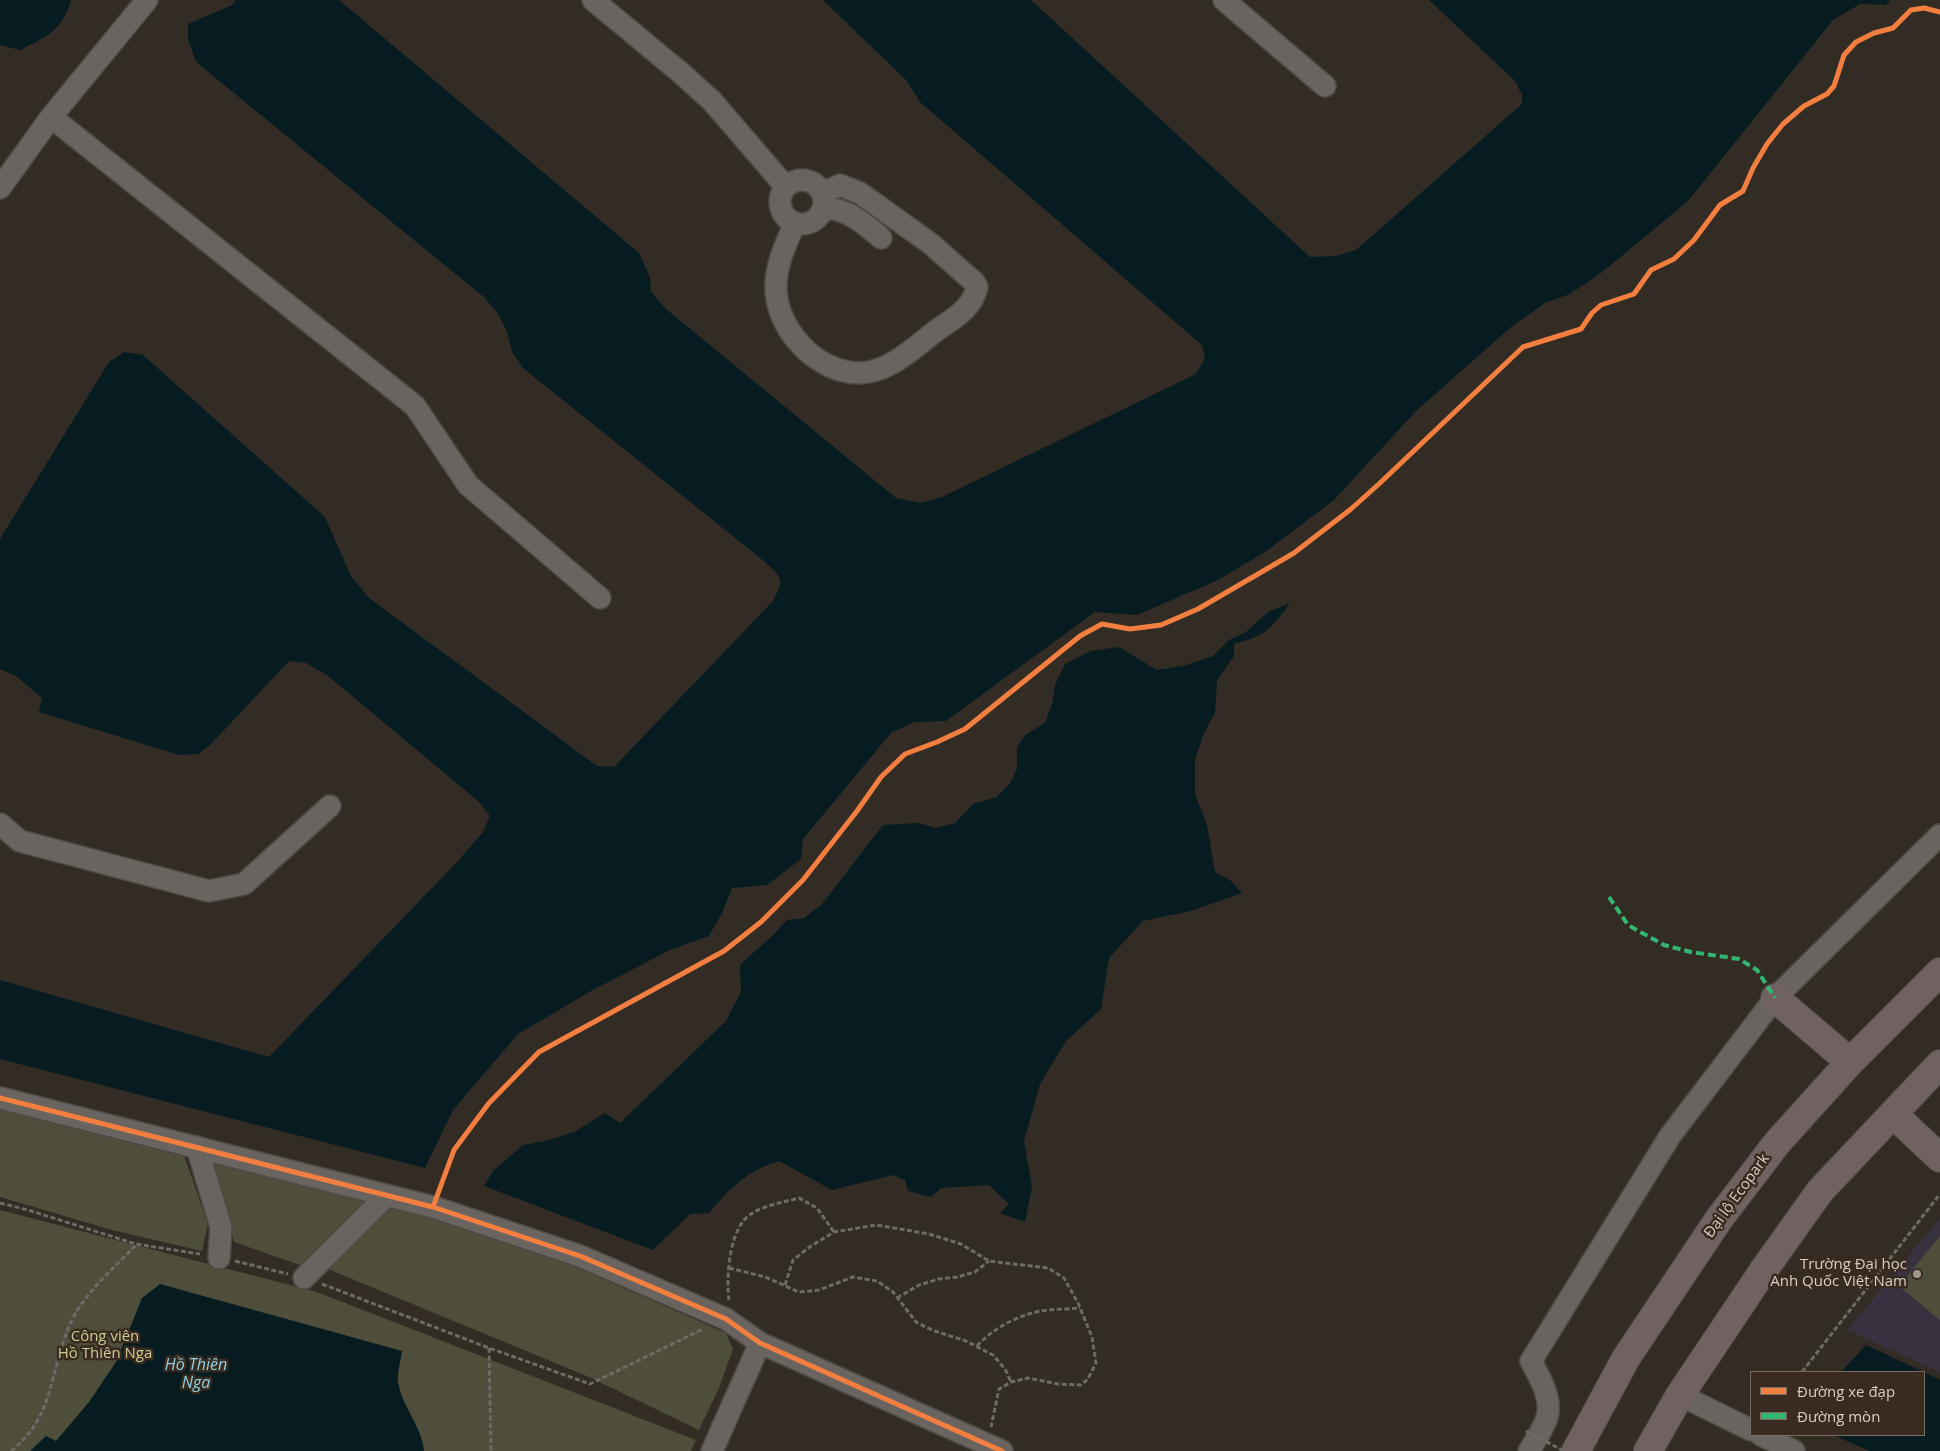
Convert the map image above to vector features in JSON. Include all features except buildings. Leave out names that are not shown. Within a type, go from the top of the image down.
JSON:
[{"type":"highway","name":"Đại lộ Ecopark","points":[[1576,1451],[1626,1358],[1719,1219],[1777,1143],[1850,1062],[1940,972]]},
{"type":"highway","points":[[1775,998],[1850,1062]]},
{"type":"highway","points":[[1648,1451],[1680,1395],[1763,1271],[1820,1191],[1940,1064]]},
{"type":"highway","points":[[1893,1114],[1940,1158]]},
{"type":"street","points":[[0,188],[51,117],[147,0]]},
{"type":"street","points":[[593,0],[712,101],[786,187]]},
{"type":"street","points":[[1224,0],[1325,86]]},
{"type":"street","points":[[51,117],[415,406],[468,485],[600,598]]},
{"type":"street","points":[[795,223],[779,259],[775,286],[780,313],[794,338],[815,358],[839,370],[859,373],[884,367],[904,356],[973,302],[977,287],[974,282],[931,244],[850,187],[840,185],[822,201],[815,220],[809,223],[795,223],[784,216],[781,209],[781,196],[786,187],[797,181],[804,180],[818,187],[822,201],[833,208],[847,213],[881,238]]},
{"type":"street","points":[[0,824],[20,842],[209,891],[244,884],[330,806]]},
{"type":"street","points":[[1528,1441],[1547,1419],[1548,1398],[1542,1380],[1531,1362],[1670,1136],[1775,998],[1940,835]]},
{"type":"street","points":[[0,1098],[433,1207],[580,1256],[726,1319],[760,1342],[995,1448]]},
{"type":"street","points":[[197,1147],[222,1227],[220,1258]]},
{"type":"street","points":[[304,1278],[386,1196]]},
{"type":"street","points":[[712,1451],[760,1342]]},
{"type":"street","points":[[1680,1395],[1750,1430]]},
{"type":"street","points":[[1763,1436],[1794,1451]]},
{"type":"path","points":[[1803,1371],[1940,1194]]},
{"type":"path","points":[[0,1203],[136,1244],[220,1258],[304,1278],[590,1384],[726,1319],[729,1306],[727,1286],[729,1268],[737,1230],[751,1214],[778,1203],[799,1198],[818,1208],[834,1232]]},
{"type":"path","points":[[785,1285],[794,1260],[811,1246],[834,1232],[876,1224],[905,1228],[961,1244],[989,1261],[1048,1268],[1064,1278],[1080,1308],[1092,1338],[1096,1364],[1088,1379],[1081,1386],[1028,1378],[1011,1382],[999,1389],[995,1448]]},
{"type":"path","points":[[11,1451],[31,1431],[43,1412],[64,1338],[74,1315],[136,1244]]},
{"type":"path","points":[[897,1298],[920,1284],[939,1279],[957,1278],[974,1272],[989,1261]]},
{"type":"path","points":[[729,1268],[765,1277],[799,1292],[820,1290],[853,1277],[876,1281],[893,1292],[916,1322],[932,1330],[966,1341],[993,1355],[1005,1369],[1011,1382]]},
{"type":"path","points":[[977,1346],[991,1333],[1015,1320],[1040,1311],[1080,1308]]},
{"type":"path","points":[[489,1348],[491,1451]]},
{"type":"path","points":[[1528,1441],[1564,1451]]},
{"type":"shaded area","name":"Trường Đại học Anh Quốc Việt Nam","points":[[1940,1218],[1940,1372],[1847,1330]]},
{"type":"green space","points":[[0,1107],[182,1150],[208,1224],[202,1251],[112,1230],[0,1197]]},
{"type":"green space","points":[[213,1159],[366,1200],[300,1265],[234,1242]]},
{"type":"green space","points":[[391,1205],[553,1257],[726,1333],[733,1349],[719,1388],[699,1430],[589,1377],[323,1267]]},
{"type":"green space","name":"Công viên Hồ Thiên Nga","points":[[0,1210],[317,1292],[696,1440],[691,1451],[0,1451]]},
{"type":"green space","points":[[1940,1236],[1940,1320],[1899,1286]]},
{"type":"water","points":[[0,0],[71,0],[68,10],[58,26],[38,41],[20,50],[0,45]]},
{"type":"water","points":[[236,0],[339,0],[639,253],[650,277],[651,292],[666,309],[896,498],[921,503],[942,497],[1196,374],[1205,358],[1202,345],[920,102],[907,81],[823,0],[1031,0],[1310,257],[1336,256],[1356,250],[1522,104],[1522,95],[1515,81],[1429,0],[1890,0],[1886,5],[1860,4],[1833,20],[1688,201],[1601,273],[1570,294],[1545,303],[1511,327],[1416,411],[1334,500],[1265,552],[1218,580],[1137,615],[1095,612],[946,721],[914,722],[891,733],[803,839],[801,859],[767,885],[732,888],[722,913],[709,936],[670,950],[591,991],[518,1034],[453,1110],[425,1168],[0,1059],[0,980],[269,1057],[458,861],[483,832],[490,816],[478,801],[327,675],[306,663],[289,661],[211,744],[198,754],[179,755],[39,712],[42,698],[16,676],[0,669],[0,539],[109,362],[124,352],[143,355],[325,517],[351,576],[369,598],[597,766],[614,767],[773,601],[779,588],[780,580],[765,562],[523,368],[512,352],[507,332],[498,314],[485,298],[196,62],[188,39],[188,24],[232,5]]},
{"type":"water","points":[[1290,603],[1267,630],[1254,638],[1234,644],[1234,656],[1217,681],[1215,713],[1204,733],[1195,760],[1195,794],[1207,825],[1215,872],[1230,880],[1242,893],[1191,911],[1143,921],[1109,958],[1101,1009],[1066,1041],[1040,1084],[1024,1141],[1032,1187],[1025,1222],[1000,1213],[1009,1204],[989,1185],[941,1188],[931,1197],[908,1191],[905,1180],[893,1175],[832,1190],[779,1161],[748,1175],[724,1196],[709,1213],[690,1214],[653,1250],[484,1186],[494,1170],[523,1145],[546,1141],[574,1132],[605,1113],[620,1123],[726,1021],[741,992],[740,965],[787,920],[804,918],[822,904],[883,825],[919,823],[935,828],[955,823],[973,804],[997,797],[1010,783],[1017,769],[1017,747],[1025,735],[1045,723],[1052,704],[1055,685],[1065,664],[1091,651],[1119,647],[1157,670],[1183,666],[1213,656],[1229,640],[1246,632],[1268,612]]},
{"type":"water","name":"Hồ Thiên Nga","points":[[160,1284],[402,1351],[398,1382],[403,1400],[420,1433],[424,1451],[30,1451],[46,1436],[56,1441],[89,1402],[116,1362],[142,1298]]},
{"type":"water","points":[[1866,1345],[1922,1371],[1842,1371]]},
{"type":"water","points":[[1925,1372],[1940,1380],[1940,1451],[1870,1451],[1835,1436],[1925,1436]]},
{"type":"marked path","points":[[1609,897],[1628,925],[1664,945],[1691,952],[1739,959],[1757,970],[1775,998]]},
{"type":"cycle path","points":[[433,1207],[454,1150],[489,1103],[539,1052],[724,951],[761,922],[803,880],[881,777],[905,754],[965,729],[1080,636],[1102,624],[1130,629],[1161,625],[1198,609],[1294,553],[1351,509],[1380,483],[1523,347],[1581,329],[1592,313],[1601,305],[1634,294],[1651,270],[1674,259],[1694,240],[1720,205],[1743,191],[1753,168],[1767,144],[1783,124],[1804,106],[1827,94],[1834,86],[1844,55],[1856,42],[1874,33],[1893,28],[1911,10],[1924,8],[1940,12]]},
{"type":"cycle path","points":[[0,1098],[433,1207],[580,1256],[726,1319],[760,1343],[1002,1451]]},
{"type":"place","name":"Trường Đại học Anh Quốc Việt Nam","points":[[1917,1274]]}]
